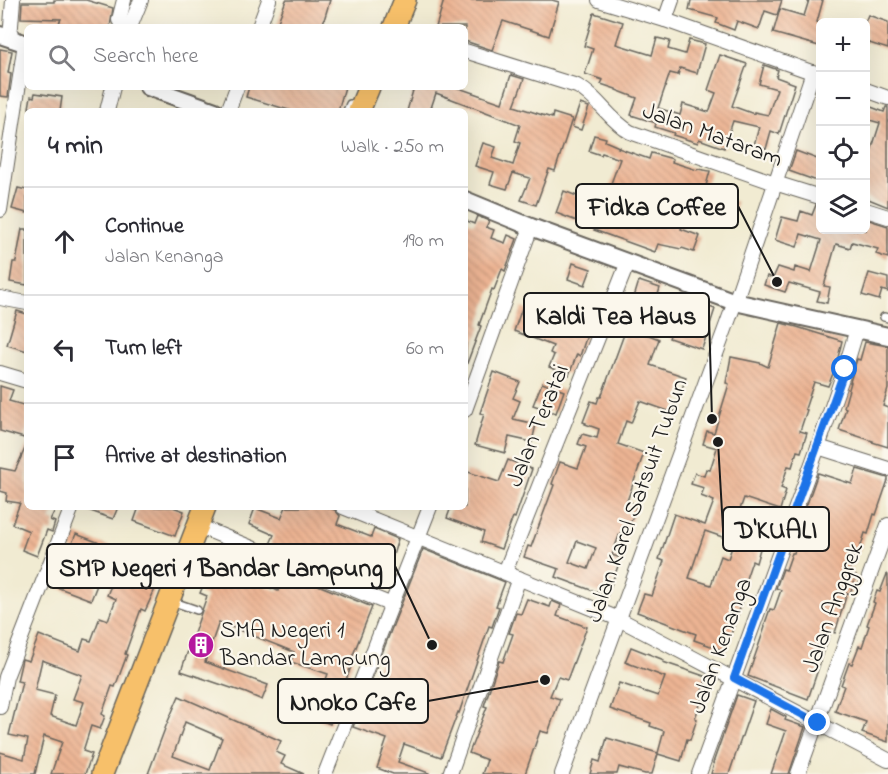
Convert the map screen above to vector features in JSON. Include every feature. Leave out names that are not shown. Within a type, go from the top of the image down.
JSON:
[{"type":"main road","points":[[395,24],[405,0]]},
{"type":"main road","points":[[102,774],[201,516]]},
{"type":"street","points":[[0,210],[15,40],[13,0]]},
{"type":"street","points":[[122,24],[119,20],[124,0]]},
{"type":"street","points":[[131,24],[141,0]]},
{"type":"street","points":[[260,24],[269,0]]},
{"type":"street","points":[[665,20],[672,0]]},
{"type":"street","points":[[605,1],[816,73]]},
{"type":"street","name":"Jalan Mataram","points":[[468,52],[577,86],[586,91],[615,121],[630,132],[816,196]]},
{"type":"street","name":"Jalan Karel Satsuit Tubun","points":[[562,774],[816,76]]},
{"type":"street","points":[[108,108],[112,90]]},
{"type":"street","points":[[156,90],[207,108]]},
{"type":"street","points":[[229,108],[236,90]]},
{"type":"street","points":[[870,91],[888,98]]},
{"type":"street","points":[[468,201],[531,227],[735,302],[888,336]]},
{"type":"street","points":[[870,211],[888,217]]},
{"type":"street","points":[[468,402],[531,227]]},
{"type":"street","name":"Jalan Teratai","points":[[505,573],[628,262]]},
{"type":"street","points":[[0,298],[24,302]]},
{"type":"street","name":"Jalan Kenanga","points":[[699,774],[818,447],[857,329]]},
{"type":"street","points":[[0,374],[24,380]]},
{"type":"street","points":[[818,447],[888,469]]},
{"type":"street","points":[[0,707],[6,677],[71,510]]},
{"type":"street","points":[[350,510],[619,619],[888,760]]},
{"type":"street","points":[[325,774],[429,510]]},
{"type":"street","points":[[201,516],[392,605]]},
{"type":"street","name":"Jalan Anggrek","points":[[798,774],[888,525]]},
{"type":"street","points":[[450,774],[519,578]]},
{"type":"lane","points":[[169,600],[197,610]]},
{"type":"building","points":[[54,0],[86,0],[113,8],[110,24],[58,24],[61,19],[21,18],[22,2],[54,2]]},
{"type":"building","points":[[286,0],[330,0],[323,24],[277,24]]},
{"type":"building","points":[[444,0],[552,0],[559,2],[549,36],[503,21],[492,50],[468,42],[468,24],[437,24]]},
{"type":"building","points":[[691,0],[782,0],[777,15],[765,11],[759,29],[737,21],[734,30],[716,23],[718,18],[689,10]]},
{"type":"building","points":[[809,0],[823,0],[818,18],[816,18],[816,45],[773,33],[780,9],[804,16]]},
{"type":"building","points":[[594,13],[623,22],[616,44],[652,55],[657,38],[670,41],[668,49],[685,54],[689,40],[705,44],[697,73],[680,68],[678,75],[670,73],[658,108],[680,115],[683,104],[709,112],[716,93],[708,90],[720,55],[747,64],[732,106],[754,114],[754,112],[768,115],[777,89],[759,84],[764,65],[778,70],[776,77],[795,84],[779,134],[771,131],[766,149],[754,145],[759,127],[733,121],[724,148],[699,139],[698,143],[673,135],[674,133],[655,127],[656,123],[631,115],[637,98],[601,84],[603,80],[585,74],[593,49],[584,46]]},
{"type":"building","points":[[868,15],[888,22],[888,49],[870,43],[870,18],[867,18]]},
{"type":"building","points":[[0,49],[12,51],[8,73],[11,74],[8,97],[0,96]]},
{"type":"building","points":[[511,75],[524,79],[514,106],[552,118],[553,113],[572,119],[555,171],[549,169],[536,205],[521,200],[530,178],[513,173],[507,189],[490,184],[494,172],[475,166],[483,143],[496,147],[492,158],[513,165],[520,143],[515,141],[520,125],[436,93],[431,108],[408,108],[413,90],[465,90],[502,103]]},
{"type":"building","points":[[248,90],[344,90],[339,108],[282,108],[246,97]]},
{"type":"building","points":[[35,93],[62,97],[60,108],[29,108],[31,96],[34,97]]},
{"type":"building","points":[[580,104],[589,107],[581,130],[572,127]]},
{"type":"building","points":[[870,107],[884,112],[888,107],[888,207],[870,200],[870,147],[872,148],[880,123],[870,120]]},
{"type":"building","points":[[594,135],[606,138],[605,141],[618,148],[649,159],[651,153],[673,159],[672,162],[697,170],[710,171],[704,193],[736,202],[732,216],[700,208],[699,211],[647,213],[683,223],[681,229],[700,236],[694,252],[658,244],[655,252],[594,230],[595,228],[556,213],[564,191],[577,196],[580,187],[606,197],[620,159],[589,151]]},
{"type":"building","points":[[796,151],[816,158],[816,181],[789,171]]},
{"type":"building","points":[[18,188],[24,189],[24,212],[12,209]]},
{"type":"building","points":[[816,205],[816,234],[870,234],[870,220],[888,226],[888,258],[876,254],[878,249],[852,242],[850,248],[836,244],[824,286],[830,287],[827,303],[817,301],[820,292],[789,283],[785,292],[764,285],[767,276],[773,278],[778,267],[794,272],[795,267],[811,272],[821,240],[801,234],[797,247],[775,240],[782,217],[798,221],[801,211],[812,215]]},
{"type":"building","points":[[477,216],[489,221],[486,227],[494,230],[491,238],[505,243],[508,235],[517,239],[505,271],[502,269],[494,290],[492,289],[468,361],[468,221],[474,224]]},
{"type":"building","points":[[22,229],[24,229],[24,284],[10,282],[13,262],[16,262]]},
{"type":"building","points":[[573,263],[591,269],[585,285],[568,279]]},
{"type":"building","points":[[869,273],[888,278],[888,292],[882,290],[879,300],[862,295]]},
{"type":"building","points":[[639,281],[660,288],[646,334],[659,339],[650,365],[686,377],[674,413],[640,401],[631,423],[626,421],[618,444],[644,453],[627,501],[637,505],[626,535],[620,533],[612,555],[621,558],[607,596],[556,577],[559,569],[524,557],[528,546],[531,547],[560,462],[578,468],[586,447],[578,444],[582,434],[597,438],[599,429],[583,422],[591,401],[597,403],[601,397],[630,318],[628,317]],"holes":[[[577,541],[596,548],[588,569],[569,562]]]},
{"type":"building","points":[[683,298],[715,309],[702,349],[669,338]]},
{"type":"building","points":[[568,304],[594,314],[580,356],[577,354],[569,375],[549,367],[554,355],[550,353],[553,346],[514,331],[522,308],[561,323]]},
{"type":"building","points":[[17,311],[24,313],[24,350],[7,345]]},
{"type":"building","points":[[781,323],[842,341],[828,386],[814,382],[800,431],[807,433],[801,452],[797,451],[792,467],[788,466],[781,488],[786,490],[780,510],[744,498],[737,518],[766,528],[756,563],[752,561],[738,602],[742,603],[725,651],[694,640],[696,634],[637,612],[644,594],[652,596],[664,561],[659,559],[674,514],[705,525],[714,501],[701,496],[704,488],[691,484],[695,473],[704,476],[706,469],[710,470],[717,448],[703,444],[707,431],[714,433],[729,384],[726,383],[731,357],[768,367]],"holes":[[[705,531],[734,541],[728,559],[721,556],[711,585],[689,578]]]},
{"type":"building","points":[[865,342],[888,346],[888,389],[883,406],[888,408],[888,447],[839,430],[846,408],[844,407],[850,382]]},
{"type":"building","points":[[494,372],[520,382],[513,398],[520,401],[513,419],[536,424],[532,442],[509,437],[505,453],[475,445],[484,414],[480,413]]},
{"type":"building","points":[[542,383],[564,391],[556,413],[533,405]]},
{"type":"building","points":[[0,386],[13,390],[9,401],[24,405],[24,438],[0,431]]},
{"type":"building","points":[[24,451],[24,510],[55,510],[50,520],[55,522],[52,532],[47,530],[37,556],[22,550],[29,531],[12,524],[20,503],[6,501],[7,493],[0,491],[0,468],[15,471]]},
{"type":"building","points":[[508,460],[532,469],[515,518],[513,517],[501,549],[481,542],[484,532],[447,518],[450,510],[468,510],[468,472],[499,482]]},
{"type":"building","points":[[857,469],[888,478],[888,480],[868,534],[865,533],[859,552],[856,551],[849,573],[856,576],[850,594],[847,593],[835,633],[831,631],[808,699],[748,676],[770,609],[774,610],[781,590],[776,588],[783,569],[786,570],[792,553],[794,553],[801,530],[798,529],[818,473],[852,484]]},
{"type":"building","points":[[88,510],[117,510],[113,519]]},
{"type":"building","points":[[138,510],[184,511],[175,536],[134,521]]},
{"type":"building","points":[[254,510],[281,518],[285,510],[335,510],[340,516],[337,524],[371,537],[374,529],[398,539],[385,581],[362,572],[369,555],[344,546],[336,567],[319,561],[318,565],[270,544],[274,535],[249,524]]},
{"type":"building","points":[[76,534],[131,555],[133,549],[160,560],[149,586],[155,589],[145,611],[141,609],[125,654],[127,655],[102,714],[105,716],[100,729],[91,726],[83,751],[92,754],[85,774],[51,774],[62,742],[44,736],[35,774],[0,774],[0,752],[24,759],[28,739],[9,735],[22,682],[17,681],[22,659],[29,661],[39,635],[80,651],[84,639],[91,641],[100,617],[108,620],[116,599],[107,595],[119,567],[102,561],[91,600],[54,586],[60,571],[65,573],[74,550],[70,548]],"holes":[[[42,660],[82,675],[73,699],[84,702],[76,725],[50,716],[55,695],[35,690]]]},
{"type":"building","points":[[220,545],[268,564],[261,584],[278,591],[286,572],[372,607],[351,660],[353,661],[330,724],[288,707],[293,697],[316,706],[328,674],[291,662],[294,652],[219,622],[205,662],[268,685],[262,700],[181,671],[207,596],[200,593]]},
{"type":"building","points":[[423,549],[505,582],[496,606],[499,607],[492,627],[489,626],[441,757],[404,744],[398,762],[429,773],[393,774],[377,768],[387,739],[353,727]]},
{"type":"building","points":[[887,574],[888,742],[862,733],[866,722],[835,711],[849,663],[852,664],[859,646],[862,647],[875,603],[873,602]]},
{"type":"building","points":[[527,599],[550,607],[552,601],[561,605],[557,616],[587,627],[567,680],[558,677],[550,696],[560,699],[548,733],[540,731],[525,774],[482,774],[487,760],[469,753],[487,707],[484,706],[499,661],[503,662],[513,634],[509,633],[516,613],[521,614]]},
{"type":"building","points":[[631,647],[664,660],[663,662],[707,677],[695,718],[697,719],[690,740],[687,739],[681,761],[658,754],[652,774],[619,767],[617,774],[590,774],[594,760],[600,762],[607,738],[658,753],[664,731],[650,726],[651,723],[610,709],[619,683],[658,696],[665,677],[625,662]]},
{"type":"building","points":[[737,695],[754,701],[729,774],[711,774],[713,763]]},
{"type":"building","points":[[179,696],[281,741],[276,752],[285,756],[281,764],[304,774],[148,774]],"holes":[[[185,722],[222,738],[210,770],[173,756]]]},
{"type":"building","points":[[771,709],[786,717],[785,720],[805,727],[789,774],[771,774],[786,731],[766,724]]},
{"type":"place","name":"Fidka Coffee","points":[[777,282]]},
{"type":"place","name":"Kaldi Tea Haus","points":[[712,419]]},
{"type":"place","name":"D'KUALI","points":[[718,442]]},
{"type":"place","name":"SMA Negeri 1 Bandar Lampung","points":[[201,645]]},
{"type":"place","name":"SMP Negeri 1 Bandar Lampung","points":[[432,645]]},
{"type":"place","name":"Nnoko Cafe","points":[[545,680]]},
{"type":"route","points":[[818,723],[734,678],[845,369]]}]
